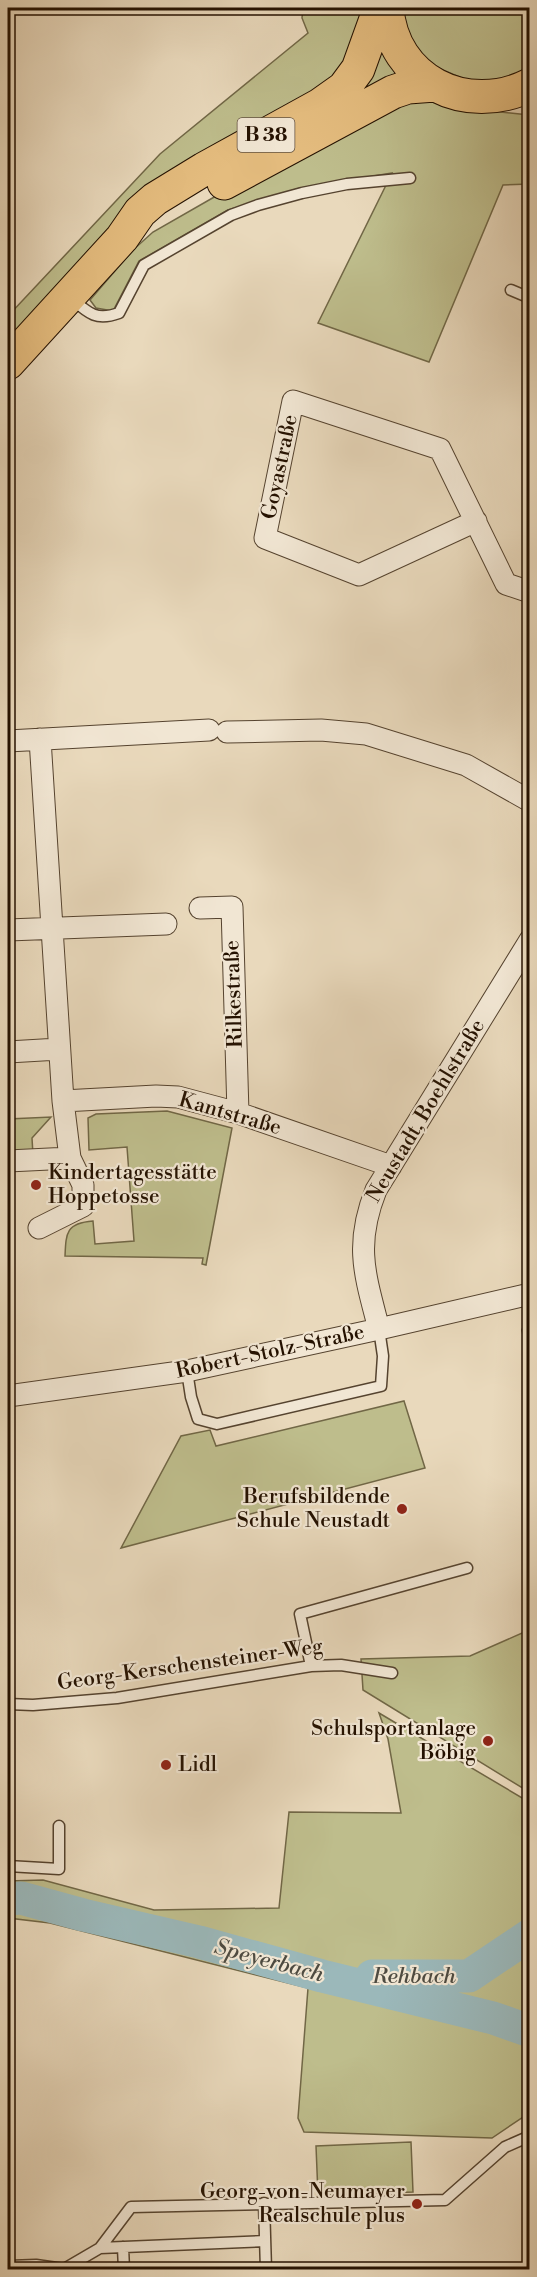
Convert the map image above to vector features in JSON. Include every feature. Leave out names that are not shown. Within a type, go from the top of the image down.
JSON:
[{"type":"main road","name":"B 38","points":[[10,355],[70,296],[122,238],[140,212],[155,199],[214,163],[320,105],[344,87],[358,69],[380,8]]},
{"type":"main road","points":[[387,8],[391,30],[399,49],[418,73],[435,85],[464,96],[495,97],[530,85]]},
{"type":"main road","name":"B 38","points":[[122,238],[377,99],[400,89],[435,85]]},
{"type":"main road","points":[[495,97],[507,105],[530,110]]},
{"type":"street","name":"Goyastraße","points":[[476,521],[359,575],[265,538],[293,401],[441,449],[476,521],[506,584],[530,592]]},
{"type":"street","points":[[8,741],[218,731],[321,730],[366,735],[466,765],[530,801]]},
{"type":"street","points":[[39,1228],[83,1206],[83,1185],[70,1158],[63,1101],[40,740]]},
{"type":"street","name":"Rilkestraße","points":[[200,908],[232,907],[238,1113]]},
{"type":"street","points":[[8,930],[166,924]]},
{"type":"street","name":"Neustadt, Boehlstraße","points":[[379,1329],[364,1274],[363,1231],[368,1209],[376,1190],[530,940]]},
{"type":"street","points":[[8,1052],[59,1049]]},
{"type":"street","name":"Kantstraße","points":[[63,1101],[178,1097],[238,1113],[391,1166]]},
{"type":"street","points":[[8,1161],[70,1158]]},
{"type":"street","name":"Robert-Stolz-Straße","points":[[8,1396],[187,1371],[530,1294]]},
{"type":"lane","points":[[70,296],[93,315],[107,317],[119,312],[144,265],[231,215],[302,193],[347,184],[410,178]]},
{"type":"lane","points":[[511,290],[530,298]]},
{"type":"lane","points":[[187,1371],[191,1397],[198,1419],[217,1424],[381,1386],[383,1356],[379,1329]]},
{"type":"lane","points":[[311,1666],[300,1614],[467,1568]]},
{"type":"lane","name":"Georg-Kerschensteiner-Weg","points":[[8,1704],[43,1704],[117,1698],[311,1666],[341,1665],[392,1673]]},
{"type":"lane","points":[[8,1866],[59,1869],[59,1826]]},
{"type":"lane","points":[[8,2266],[36,2265],[65,2269],[100,2248],[131,2207],[445,2200],[505,2147],[530,2136]]},
{"type":"lane","points":[[264,2203],[266,2270]]},
{"type":"lane","points":[[100,2248],[265,2241]]},
{"type":"lane","points":[[123,2247],[124,2270]]},
{"type":"shaded area","points":[[303,8],[366,8],[353,69],[236,146],[8,345],[8,316],[160,154],[308,33],[302,18]]},
{"type":"shaded area","points":[[399,8],[529,8],[529,68],[504,81],[476,84],[424,62],[407,39]]},
{"type":"shaded area","points":[[381,49],[402,76],[345,97]]},
{"type":"shaded area","points":[[409,91],[481,110],[529,115],[529,184],[503,185],[429,362],[318,323],[392,173],[300,188],[228,210],[139,261],[113,311],[96,308],[90,300],[133,250],[153,232]]},
{"type":"shaded area","points":[[167,1111],[232,1128],[206,1265],[202,1264],[203,1258],[65,1256],[69,1231],[77,1224],[84,1222],[93,1221],[95,1244],[134,1241],[127,1147],[89,1150],[88,1118],[96,1114]]},
{"type":"shaded area","points":[[51,1117],[32,1138],[33,1155],[8,1156],[8,1119]]},
{"type":"shaded area","points":[[530,1317],[529,1366],[522,1330],[526,1318]]},
{"type":"shaded area","points":[[404,1401],[425,1468],[121,1548],[181,1436],[210,1430],[216,1446]]},
{"type":"shaded area","name":"Schulsportanlage Böbig","points":[[529,1630],[529,1792],[363,1690],[361,1659],[470,1656]]},
{"type":"shaded area","points":[[379,1713],[529,1802],[529,2113],[492,2138],[304,2132],[298,2118],[308,1988],[50,1923],[8,1918],[8,1881],[43,1880],[154,1910],[279,1908],[289,1812],[401,1813],[388,1739]]},
{"type":"shaded area","points":[[411,2142],[413,2192],[318,2195],[316,2146]]},
{"type":"waterway","name":"Speyerbach","points":[[8,1899],[21,1898],[199,1942],[322,1976],[493,2018],[530,2031]]},
{"type":"waterway","name":"Rehbach","points":[[372,1976],[469,1976],[530,1935]]},
{"type":"place","name":"Kindertagesstätte Hoppetosse","points":[[36,1185]]},
{"type":"place","name":"Berufsbildende Schule Neustadt","points":[[402,1509]]},
{"type":"place","name":"Schulsportanlage Böbig","points":[[488,1741]]},
{"type":"place","name":"Lidl","points":[[166,1765]]},
{"type":"place","name":"Georg-von-Neumayer Realschule plus","points":[[417,2204]]}]
